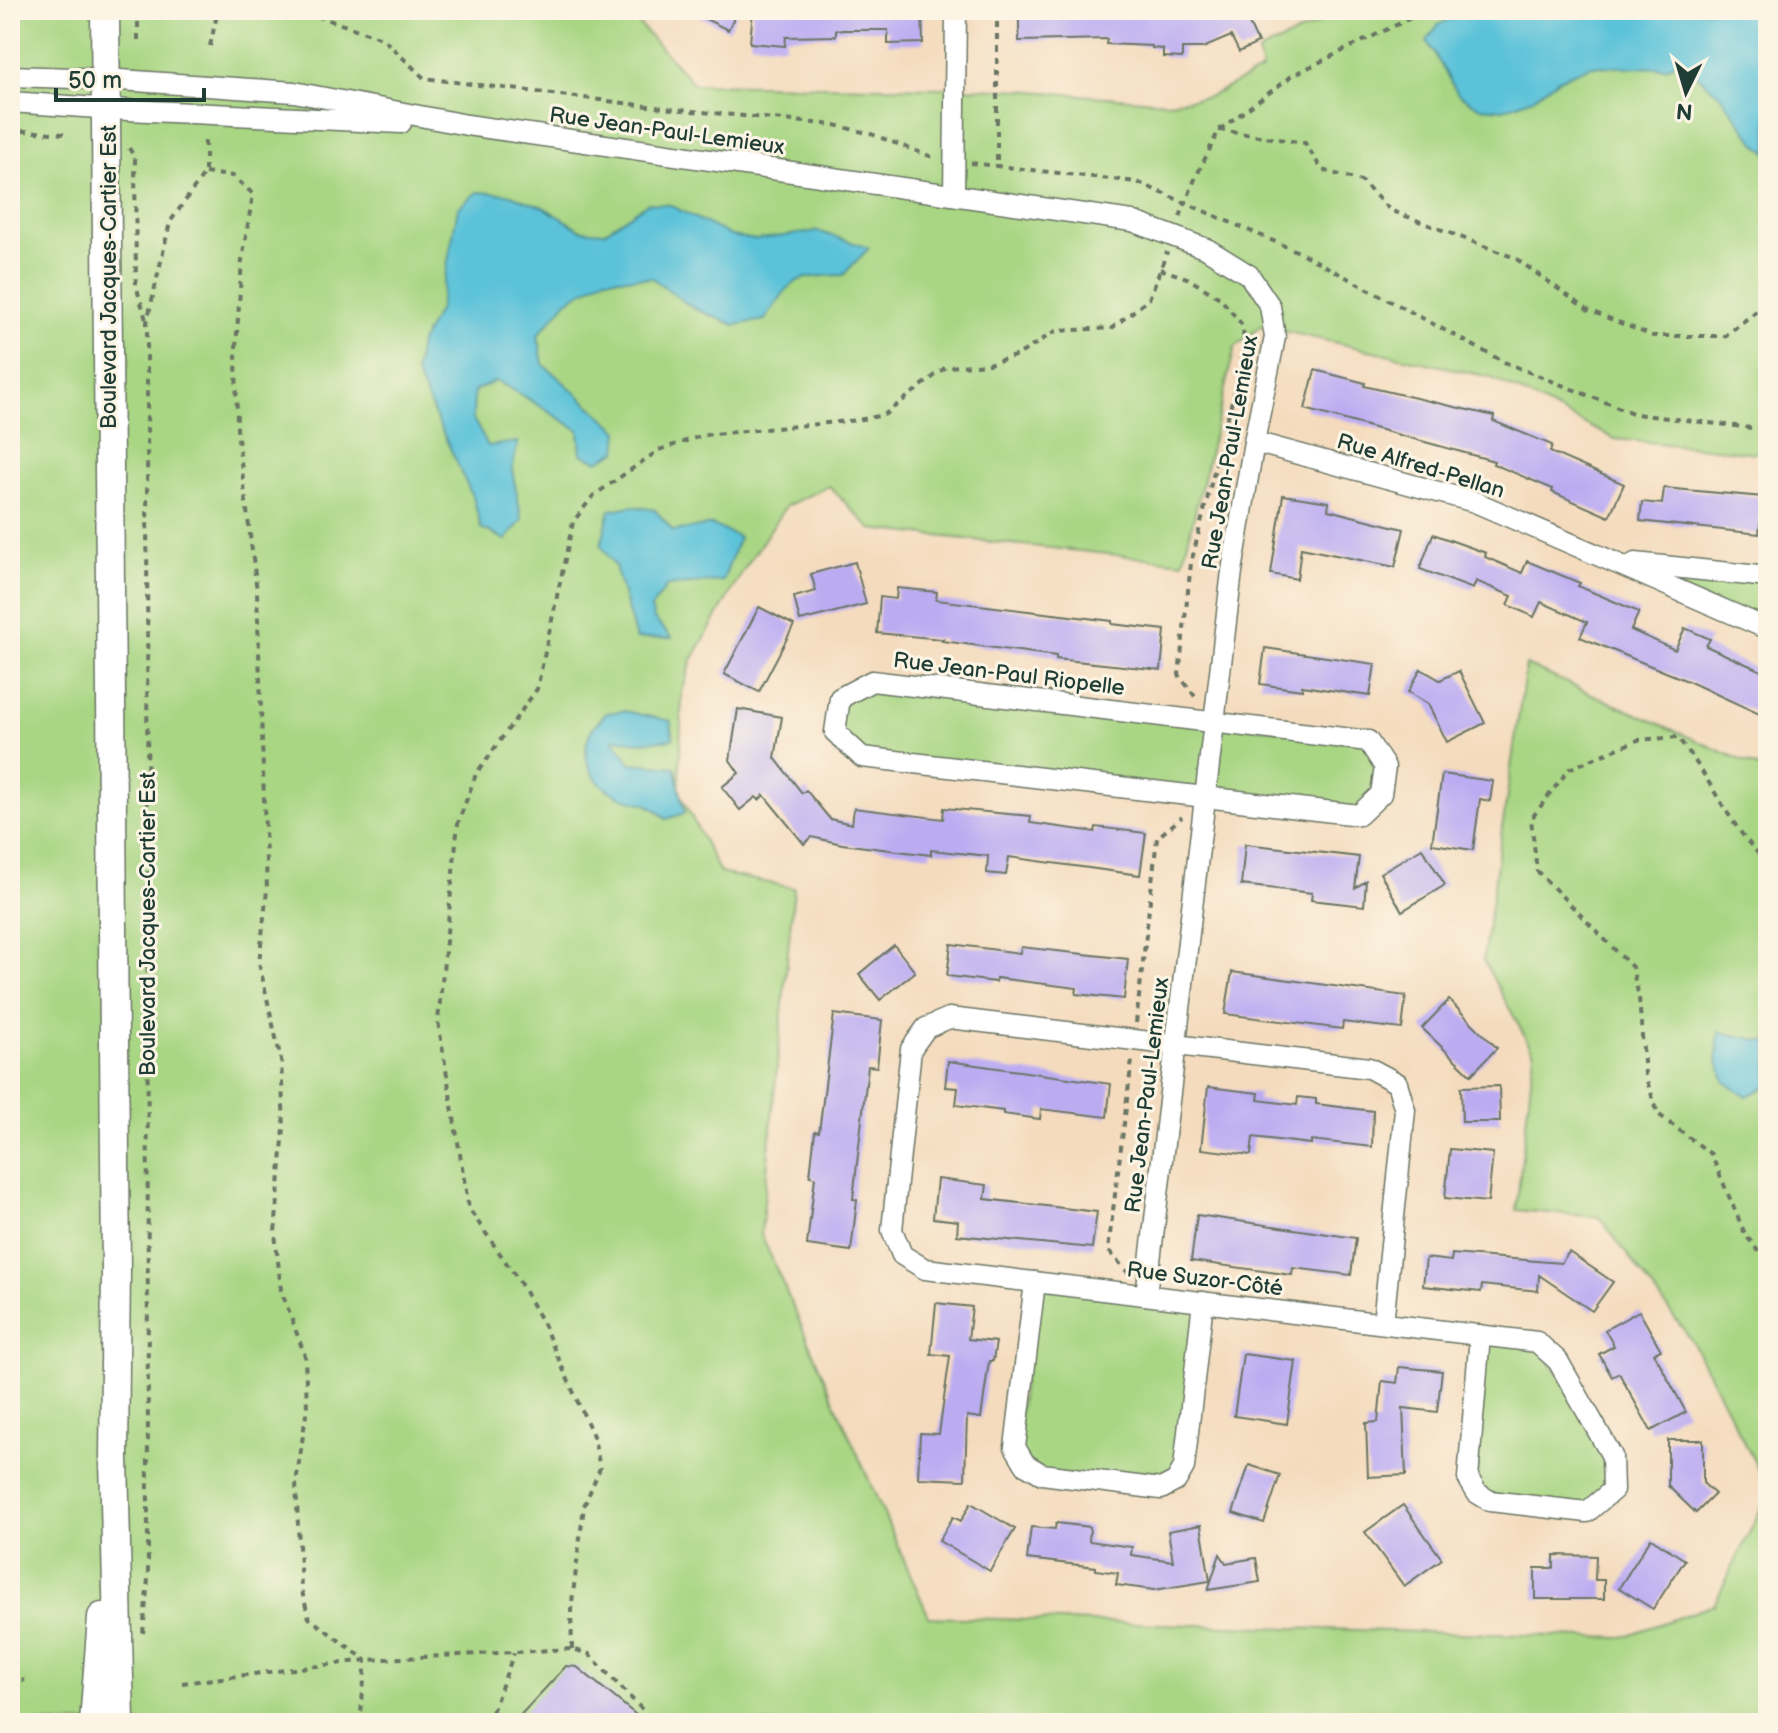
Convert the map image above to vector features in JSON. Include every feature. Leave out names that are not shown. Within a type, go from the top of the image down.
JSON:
[{"type":"main road","name":"Boulevard Jacques-Cartier Est","points":[[105,10],[116,1255],[114,1457],[120,1723]]},
{"type":"main road","name":"Boulevard Jacques-Cartier Est","points":[[94,1723],[114,1457]]},
{"type":"street","points":[[954,195],[956,10]]},
{"type":"street","name":"Rue Jean-Paul-Lemieux","points":[[10,76],[106,79],[294,92],[467,125],[1132,221],[1207,249],[1249,275],[1270,306],[1275,337],[1232,571],[1146,1295]]},
{"type":"street","name":"Rue Jean-Paul-Lemieux","points":[[10,102],[467,125]]},
{"type":"street","name":"Rue Alfred-Pellan","points":[[1254,442],[1475,502],[1768,629]]},
{"type":"street","name":"Rue Alfred-Pellan","points":[[1615,561],[1768,577]]},
{"type":"street","name":"Rue Jean-Paul Riopelle","points":[[872,681],[1214,722],[1368,741],[1385,767],[1381,794],[1359,815],[862,757],[835,732],[840,698],[872,681]]},
{"type":"street","name":"Rue Suzor-Côté","points":[[1176,1045],[949,1018],[926,1028],[911,1049],[892,1230],[902,1255],[925,1269],[1383,1323],[1537,1342],[1558,1361],[1612,1456],[1613,1490],[1587,1512],[1490,1501],[1477,1493],[1468,1478],[1480,1335]]},
{"type":"street","points":[[1176,1045],[1369,1068],[1397,1083],[1405,1110],[1383,1323]]},
{"type":"street","points":[[1035,1282],[1015,1447],[1025,1464],[1042,1474],[1161,1489],[1176,1481],[1184,1467],[1203,1302]]},
{"type":"path","points":[[138,10],[138,45]]},
{"type":"path","points":[[210,46],[220,10]]},
{"type":"path","points":[[307,10],[382,38],[424,78],[672,109],[835,125],[871,134],[929,157],[997,168],[1137,182],[1301,253],[1504,362],[1635,414],[1768,430]]},
{"type":"path","points":[[509,10],[520,15],[536,15],[537,10]]},
{"type":"path","points":[[997,10],[997,168]]},
{"type":"path","points":[[1186,203],[1219,130],[1293,75],[1427,10]]},
{"type":"path","points":[[10,130],[65,134]]},
{"type":"path","points":[[1219,130],[1305,143],[1322,170],[1361,181],[1390,210],[1515,258],[1588,310],[1653,336],[1725,336],[1768,302]]},
{"type":"path","points":[[205,138],[205,173],[233,176],[253,194],[241,274],[236,348],[237,430],[257,591],[267,890],[259,963],[281,1060],[283,1101],[284,1128],[275,1233],[281,1290],[305,1356],[307,1408],[296,1483],[301,1588],[309,1618],[366,1660]]},
{"type":"path","points":[[128,145],[135,158],[136,285],[147,322]]},
{"type":"path","name":"Boulevard Jacques-Cartier Est","points":[[143,1636],[148,1579],[147,322],[170,222],[205,173]]},
{"type":"path","points":[[1160,269],[1187,278],[1220,298],[1243,326],[1244,353],[1191,563],[1179,675],[1214,722]]},
{"type":"path","points":[[572,1649],[571,1610],[584,1506],[600,1468],[594,1438],[537,1313],[519,1281],[469,1209],[438,1021],[458,823],[476,774],[537,689],[573,522],[593,496],[659,450],[704,435],[884,415],[946,367],[988,364],[1018,355],[1056,331],[1112,328],[1149,299]]},
{"type":"path","points":[[1768,863],[1734,823],[1696,759],[1677,737],[1638,740],[1569,769],[1531,819],[1537,871],[1632,967],[1639,997],[1645,1075],[1658,1114],[1711,1154],[1745,1234],[1768,1264]]},
{"type":"path","points":[[182,1683],[366,1660],[572,1649],[589,1654],[655,1723]]},
{"type":"path","points":[[488,1723],[514,1653]]},
{"type":"path","points":[[360,1723],[366,1660]]},
{"type":"path","points":[[10,1684],[25,1680]]},
{"type":"path","points":[[1698,1723],[1768,1719]]},
{"type":"green space","points":[[10,10],[626,10],[694,84],[1007,89],[1167,102],[1209,97],[1262,70],[1258,52],[1346,10],[1768,10],[1768,454],[1615,439],[1490,377],[1261,326],[1235,347],[1183,562],[871,529],[829,486],[786,506],[743,571],[692,660],[682,692],[679,792],[720,873],[794,888],[761,1234],[929,1617],[1620,1638],[1714,1605],[1768,1494],[1768,1723],[10,1723]]},
{"type":"green space","points":[[1615,561],[1768,577],[1768,629]]},
{"type":"green space","points":[[1526,665],[1768,772],[1768,1488],[1692,1341],[1599,1217],[1516,1210],[1534,1053],[1483,960]]},
{"type":"green space","points":[[872,681],[1368,741],[1385,767],[1359,815],[862,757],[835,732],[840,698]]},
{"type":"green space","points":[[1035,1282],[1203,1302],[1176,1481],[1042,1474],[1015,1447]]},
{"type":"green space","points":[[1480,1335],[1537,1342],[1612,1456],[1613,1490],[1587,1512],[1477,1493]]},
{"type":"water","points":[[1468,10],[1767,10],[1768,153],[1757,145],[1722,97],[1679,60],[1666,68],[1591,66],[1559,79],[1533,98],[1504,109],[1479,107],[1458,94],[1427,41],[1438,25]]},
{"type":"water","points":[[477,192],[508,194],[543,207],[581,230],[604,232],[648,203],[670,205],[731,236],[756,240],[817,231],[869,248],[843,275],[795,282],[765,320],[735,325],[693,308],[652,278],[605,278],[567,301],[538,335],[543,364],[619,431],[617,451],[598,461],[581,454],[579,430],[496,381],[474,391],[473,419],[488,446],[518,442],[512,470],[522,520],[506,540],[481,528],[474,500],[415,372],[420,343],[439,309],[458,208]]},
{"type":"water","points":[[632,506],[655,510],[673,531],[712,525],[739,537],[723,581],[667,586],[651,608],[654,619],[672,638],[636,639],[615,566],[601,545],[610,510]]},
{"type":"water","points":[[624,711],[671,721],[673,739],[641,742],[613,739],[631,763],[675,767],[685,813],[666,819],[647,804],[625,799],[608,790],[590,769],[586,752],[590,733],[606,713]]},
{"type":"water","points":[[1719,1032],[1768,1042],[1768,1086],[1747,1096],[1725,1082],[1717,1058]]},
{"type":"building","points":[[687,10],[738,10],[728,30]]},
{"type":"building","points":[[753,10],[922,12],[923,43],[888,44],[888,30],[836,30],[836,36],[786,37],[785,46],[750,43]]},
{"type":"building","points":[[1033,10],[1243,10],[1258,43],[1239,52],[1231,36],[1203,48],[1182,48],[1182,58],[1163,57],[1163,49],[1152,46],[1106,44],[1107,39],[1019,41],[1019,17],[1033,17]]},
{"type":"building","points":[[1315,370],[1365,383],[1364,386],[1494,416],[1493,421],[1552,445],[1550,452],[1624,484],[1609,517],[1493,464],[1494,461],[1305,409]]},
{"type":"building","points":[[1664,488],[1763,497],[1759,534],[1640,521],[1642,502],[1662,504]]},
{"type":"building","points":[[1283,495],[1329,502],[1328,510],[1404,529],[1395,567],[1301,548],[1297,579],[1271,574]]},
{"type":"building","points":[[1433,534],[1486,553],[1485,557],[1522,573],[1527,561],[1580,583],[1578,586],[1639,612],[1631,630],[1675,650],[1685,628],[1710,639],[1706,646],[1768,674],[1768,718],[1580,637],[1587,622],[1541,602],[1534,617],[1508,605],[1512,596],[1476,581],[1473,589],[1420,569]]},
{"type":"building","points":[[855,562],[866,604],[800,621],[794,597],[816,591],[811,574]]},
{"type":"building","points":[[897,588],[937,592],[936,600],[1165,630],[1161,670],[1056,659],[1056,656],[943,639],[877,633],[880,597],[896,599]]},
{"type":"building","points":[[759,607],[794,625],[759,692],[724,674]]},
{"type":"building","points":[[1265,648],[1375,664],[1370,696],[1302,686],[1302,690],[1260,684]]},
{"type":"building","points":[[1421,669],[1440,680],[1459,671],[1485,723],[1447,742],[1428,704],[1408,692]]},
{"type":"building","points":[[738,709],[782,717],[775,758],[802,793],[806,790],[830,819],[852,824],[854,808],[943,819],[944,808],[1031,816],[1030,823],[1095,832],[1096,827],[1146,833],[1140,875],[1009,857],[1006,875],[987,873],[988,856],[931,850],[931,855],[842,844],[812,837],[804,844],[764,795],[759,800],[756,797],[740,810],[722,787],[739,773],[730,760]]},
{"type":"building","points":[[1442,774],[1493,781],[1490,801],[1480,799],[1473,850],[1432,844]]},
{"type":"building","points":[[1245,844],[1359,857],[1355,888],[1366,881],[1364,906],[1311,900],[1312,893],[1241,885]]},
{"type":"building","points":[[1422,848],[1445,885],[1402,911],[1380,873]]},
{"type":"building","points":[[951,944],[1020,953],[1021,947],[1128,959],[1124,999],[1076,994],[1077,988],[996,978],[996,982],[947,976]]},
{"type":"building","points":[[894,945],[915,972],[880,1000],[859,974]]},
{"type":"building","points":[[1232,972],[1406,996],[1402,1029],[1343,1022],[1342,1029],[1225,1014]]},
{"type":"building","points":[[1449,1000],[1497,1048],[1471,1075],[1422,1028]]},
{"type":"building","points":[[834,1014],[882,1020],[877,1067],[868,1066],[853,1199],[857,1200],[851,1251],[807,1245],[815,1177],[810,1176],[815,1131],[819,1132]]},
{"type":"building","points":[[948,1061],[1111,1084],[1107,1117],[1041,1109],[1040,1119],[956,1105],[958,1088],[945,1087]]},
{"type":"building","points":[[1499,1086],[1500,1122],[1462,1122],[1461,1087]]},
{"type":"building","points":[[1208,1087],[1259,1093],[1258,1100],[1297,1105],[1298,1097],[1316,1099],[1316,1104],[1373,1111],[1372,1147],[1253,1137],[1251,1155],[1201,1149]]},
{"type":"building","points":[[1450,1149],[1493,1153],[1488,1202],[1445,1198]]},
{"type":"building","points":[[937,1179],[987,1185],[985,1199],[1097,1212],[1092,1248],[957,1235],[958,1221],[933,1218]]},
{"type":"building","points":[[1197,1215],[1356,1238],[1351,1275],[1293,1268],[1292,1275],[1191,1261]]},
{"type":"building","points":[[1569,1252],[1613,1282],[1592,1311],[1539,1275],[1538,1291],[1482,1285],[1481,1292],[1423,1286],[1426,1258],[1451,1261],[1452,1254],[1561,1263]]},
{"type":"building","points":[[936,1303],[972,1307],[968,1339],[996,1342],[993,1361],[989,1361],[981,1418],[967,1416],[965,1480],[918,1478],[920,1433],[939,1434],[950,1356],[931,1354]]},
{"type":"building","points":[[1639,1311],[1661,1350],[1654,1353],[1686,1412],[1651,1431],[1619,1373],[1612,1377],[1599,1354],[1614,1346],[1605,1330]]},
{"type":"building","points":[[1243,1354],[1296,1361],[1287,1424],[1234,1416]]},
{"type":"building","points":[[1399,1367],[1442,1371],[1437,1412],[1403,1408],[1406,1475],[1368,1477],[1366,1423],[1378,1422],[1382,1381],[1397,1383]]},
{"type":"building","points":[[1668,1440],[1703,1440],[1703,1483],[1715,1494],[1696,1513],[1668,1486]]},
{"type":"building","points":[[1249,1465],[1280,1475],[1264,1523],[1233,1513]]},
{"type":"building","points":[[971,1503],[1015,1529],[990,1571],[939,1541],[953,1517],[961,1521]]},
{"type":"building","points":[[1403,1505],[1442,1559],[1404,1586],[1365,1532]]},
{"type":"building","points":[[1056,1523],[1090,1527],[1089,1541],[1132,1547],[1131,1555],[1173,1561],[1168,1531],[1201,1525],[1210,1581],[1154,1590],[1116,1585],[1118,1573],[1096,1570],[1096,1567],[1027,1559],[1031,1527],[1055,1529]]},
{"type":"building","points":[[1651,1538],[1685,1560],[1653,1609],[1619,1588]]},
{"type":"building","points":[[1220,1554],[1226,1563],[1256,1558],[1260,1582],[1208,1590]]},
{"type":"building","points":[[1554,1555],[1596,1556],[1595,1580],[1604,1580],[1604,1599],[1535,1599],[1535,1568],[1554,1568]]},
{"type":"building","points":[[566,1666],[577,1667],[646,1723],[513,1723]]}]
